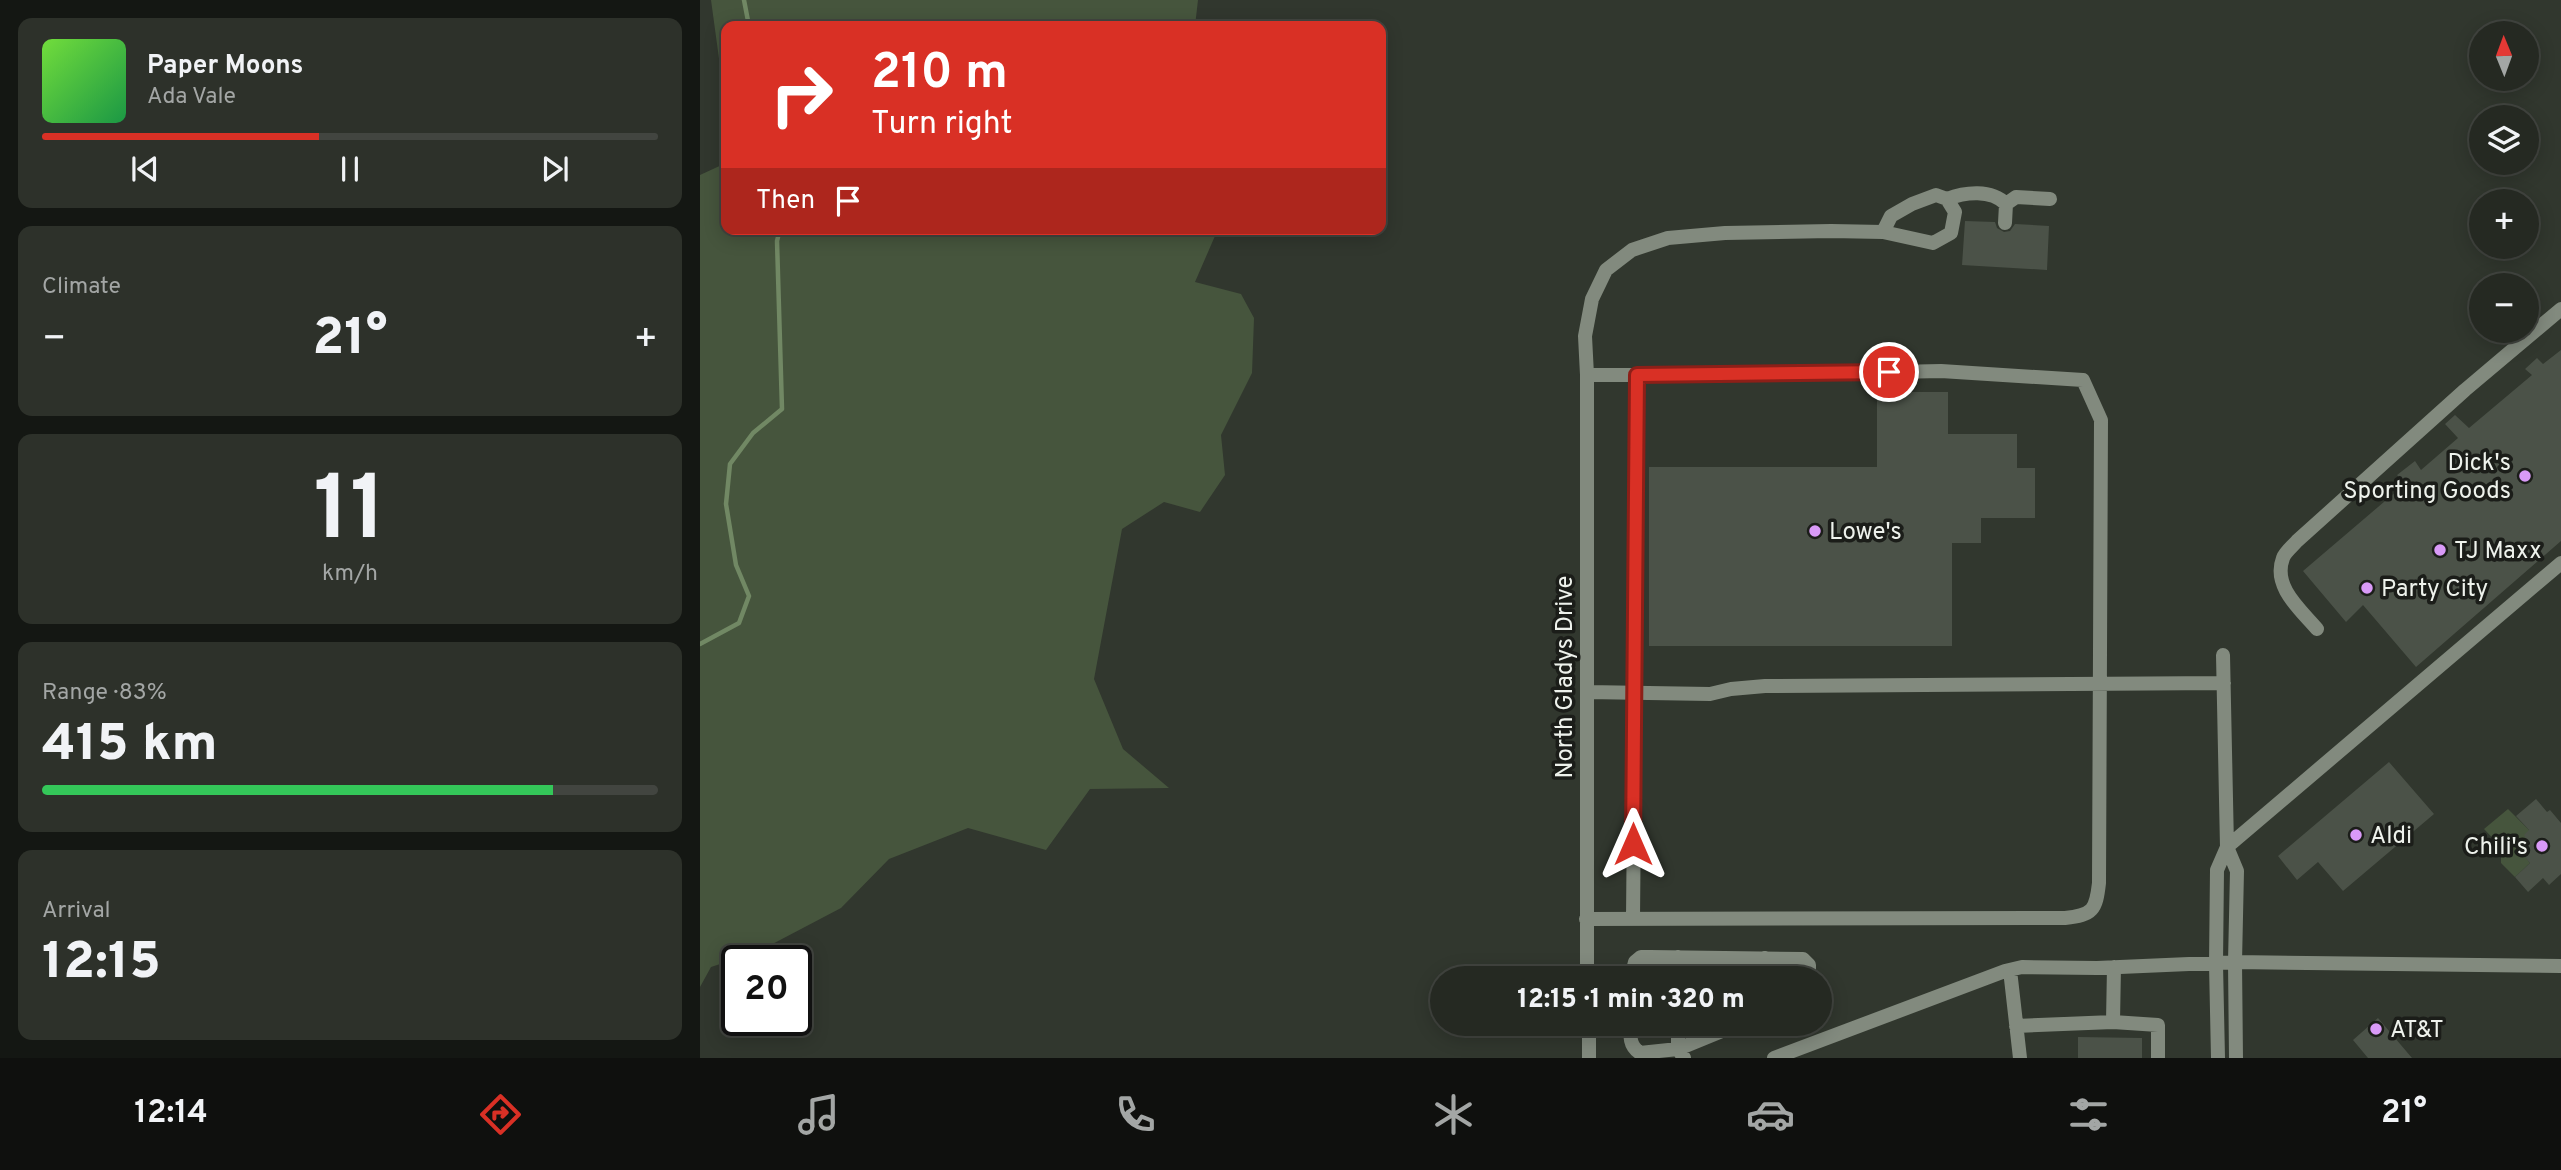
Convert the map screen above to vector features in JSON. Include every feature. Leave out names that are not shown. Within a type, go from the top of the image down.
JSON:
[{"type":"street","points":[[1883,232],[1891,216],[1936,195],[1947,199],[1960,194],[1980,193],[2000,197],[2006,204]]},
{"type":"street","points":[[2005,223],[2006,204],[2009,200],[2016,197],[2050,199]]},
{"type":"street","name":"North Gladys Drive","points":[[1587,966],[1585,336],[1592,299],[1606,270],[1632,250],[1668,238],[1725,233],[1883,232],[1933,243],[1951,233],[1955,212],[1947,199]]},
{"type":"street","points":[[2317,629],[2286,592],[2281,580],[2283,557],[2297,541],[2465,390],[2561,310]]},
{"type":"street","points":[[1586,919],[2065,918],[2088,914],[2094,908],[2099,883],[2101,420],[2083,380],[1941,371],[1587,375]]},
{"type":"street","points":[[1633,919],[1637,375]]},
{"type":"street","points":[[2218,1058],[2217,870],[2227,847],[2561,563]]},
{"type":"street","points":[[2223,655],[2227,847],[2237,871],[2236,1058]]},
{"type":"street","points":[[1587,692],[1710,694],[1765,686],[2224,683]]},
{"type":"street","points":[[1633,966],[1634,962],[1642,957],[1803,959],[1809,966]]},
{"type":"street","points":[[1678,957],[1678,966]]},
{"type":"street","points":[[1718,958],[1718,966]]},
{"type":"street","points":[[1765,958],[1765,966]]},
{"type":"street","points":[[1774,1058],[1799,1053],[2022,967],[2114,967],[2235,962],[2561,966]]},
{"type":"street","points":[[2113,1022],[2114,967]]},
{"type":"street","points":[[2010,970],[2021,1058]]},
{"type":"street","points":[[2017,1026],[2113,1022],[2158,1025],[2158,1058]]},
{"type":"street","points":[[1588,1036],[1589,1058]]},
{"type":"street","points":[[1630,1036],[1634,1050],[1640,1053],[1681,1054],[1706,1036]]},
{"type":"street","points":[[1679,1036],[1681,1054]]},
{"type":"green space","points":[[711,0],[1198,0],[1196,21],[721,21],[721,73]]},
{"type":"green space","points":[[721,165],[721,235],[1215,235],[1195,282],[1241,294],[1254,318],[1252,373],[1221,435],[1225,475],[1200,512],[1164,502],[1122,529],[1094,679],[1123,749],[1169,788],[1090,789],[1046,850],[968,828],[889,859],[841,908],[770,945],[721,945],[721,964],[711,967],[700,987],[700,175]]},
{"type":"green space","points":[[2508,809],[2529,830],[2528,842],[2520,850],[2530,863],[2515,877],[2501,863],[2501,847],[2484,829]]},
{"type":"building","points":[[1965,221],[1995,222],[1997,228],[2004,232],[2010,231],[2015,224],[2049,226],[2047,270],[1962,265]]},
{"type":"building","points":[[2561,350],[2561,541],[2416,667],[2363,605],[2346,622],[2303,571],[2405,484],[2397,475],[2415,461],[2421,470],[2458,438],[2445,424],[2455,415],[2469,428],[2532,375],[2525,369],[2537,358],[2543,364]]},
{"type":"building","name":"Lowe's","points":[[1877,392],[1948,392],[1948,434],[2017,434],[2017,468],[2035,468],[2035,518],[1981,518],[1981,543],[1952,543],[1952,646],[1649,646],[1649,467],[1877,467]]},
{"type":"building","name":"Aldi","points":[[2389,762],[2434,814],[2343,891],[2318,862],[2297,880],[2278,856]]},
{"type":"building","name":"Chili's","points":[[2536,799],[2561,823],[2561,874],[2549,885],[2543,878],[2528,892],[2515,877],[2530,863],[2519,850],[2528,842],[2524,835],[2529,830],[2516,816]]},
{"type":"building","name":"AT&T","points":[[2378,1018],[2412,1058],[2368,1058],[2353,1040]]},
{"type":"building","points":[[2078,1037],[2142,1038],[2142,1058],[2078,1058]]},
{"type":"waterway","points":[[744,0],[748,21]]},
{"type":"waterway","points":[[700,644],[739,623],[749,596],[736,565],[726,504],[730,464],[753,433],[782,409],[778,235]]},
{"type":"place","name":"Dick's Sporting Goods","points":[[2525,476]]},
{"type":"place","name":"Lowe's","points":[[1815,531]]},
{"type":"place","name":"TJ Maxx","points":[[2440,550]]},
{"type":"place","name":"Party City","points":[[2367,588]]},
{"type":"place","name":"Aldi","points":[[2356,835]]},
{"type":"place","name":"Chili's","points":[[2542,846]]},
{"type":"place","name":"AT&T","points":[[2376,1029]]},
{"type":"route","points":[[1633,844],[1637,375],[1889,372]]}]
